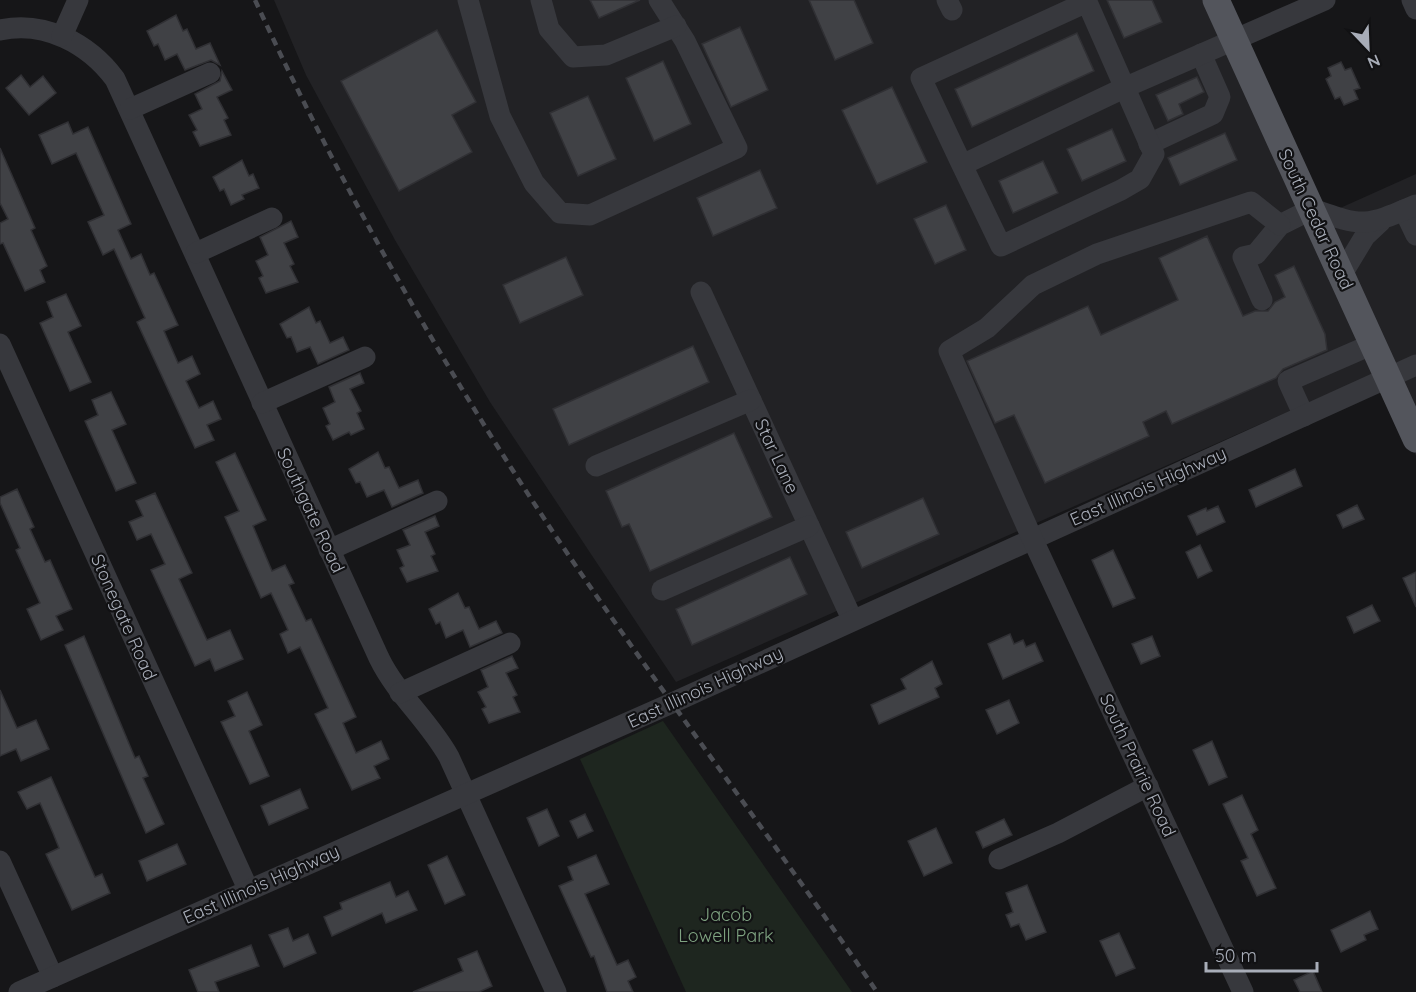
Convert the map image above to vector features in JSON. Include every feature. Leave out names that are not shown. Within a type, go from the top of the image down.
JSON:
[{"type":"main road","name":"South Cedar Road","points":[[1216,0],[1416,439]]},
{"type":"street","points":[[62,36],[78,0]]},
{"type":"street","points":[[468,0],[500,116],[534,183],[560,213],[590,215],[737,148],[676,26],[659,0]]},
{"type":"street","points":[[541,0],[549,29],[573,57],[606,55],[676,26]]},
{"type":"street","points":[[963,165],[1126,87],[1325,0]]},
{"type":"street","points":[[1412,0],[1416,9]]},
{"type":"street","points":[[1087,2],[1126,87],[1154,154],[1140,179],[1001,246],[921,78],[1087,2]]},
{"type":"street","name":"Southgate Road","points":[[0,30],[29,28],[62,36],[89,51],[107,67],[115,78],[379,658],[400,693],[437,736],[466,793],[556,992]]},
{"type":"street","points":[[1149,144],[1213,114],[1220,97],[1201,54]]},
{"type":"street","points":[[130,109],[210,73]]},
{"type":"street","name":"South Prairie Road","points":[[1243,992],[1032,538],[949,351],[987,328],[1033,285],[1096,254],[1251,202],[1280,225]]},
{"type":"street","points":[[1262,300],[1244,257],[1256,254],[1280,225],[1312,209],[1359,224],[1381,221],[1410,208],[1416,235]]},
{"type":"street","points":[[196,253],[272,218]]},
{"type":"street","points":[[1342,274],[1365,236],[1381,221]]},
{"type":"street","name":"Star Lane","points":[[701,292],[852,619]]},
{"type":"street","name":"Stonegate Road","points":[[0,344],[248,889]]},
{"type":"street","points":[[1304,416],[1288,381],[1373,344]]},
{"type":"street","points":[[262,403],[365,357]]},
{"type":"street","name":"East Illinois Highway","points":[[19,992],[52,982],[248,889],[672,703],[852,619],[1416,365]]},
{"type":"street","points":[[596,465],[751,400]]},
{"type":"street","points":[[330,550],[437,501]]},
{"type":"street","points":[[662,590],[809,526]]},
{"type":"street","points":[[400,693],[510,643]]},
{"type":"street","points":[[999,859],[1058,834],[1098,810],[1148,786]]},
{"type":"street","points":[[0,861],[52,982]]},
{"type":"shaded area","points":[[274,0],[1208,0],[1309,222],[1416,174],[1416,456],[1376,373],[676,682],[490,402],[395,240],[306,75]]},
{"type":"green space","name":"Jacob Lowell Park","points":[[663,721],[852,992],[686,992],[580,759]]},
{"type":"building","points":[[590,0],[640,0],[599,18]]},
{"type":"building","points":[[809,0],[854,0],[873,43],[835,60]]},
{"type":"building","points":[[1107,0],[1152,0],[1162,22],[1124,38]]},
{"type":"building","points":[[176,15],[183,31],[187,29],[196,49],[210,43],[220,65],[211,60],[185,70],[177,54],[165,60],[158,44],[154,46],[147,31]]},
{"type":"building","points":[[740,27],[768,90],[731,107],[702,44]]},
{"type":"building","points":[[437,30],[476,102],[452,115],[472,152],[399,191],[341,81]]},
{"type":"building","points":[[1077,33],[1094,71],[972,127],[955,89]]},
{"type":"building","points":[[663,61],[691,124],[654,141],[626,78]]},
{"type":"building","points":[[1341,62],[1345,70],[1351,68],[1360,88],[1354,90],[1358,99],[1344,105],[1340,97],[1335,99],[1326,79],[1331,76],[1328,68]]},
{"type":"building","points":[[222,71],[232,90],[217,97],[228,118],[224,120],[231,135],[200,146],[193,132],[197,130],[189,115],[202,109],[195,94],[220,81]]},
{"type":"building","points":[[21,75],[30,87],[43,76],[56,93],[29,115],[6,88]]},
{"type":"building","points":[[1197,77],[1204,92],[1179,104],[1183,114],[1168,121],[1156,95]]},
{"type":"building","points":[[892,87],[927,162],[877,184],[842,110]]},
{"type":"building","points":[[588,96],[616,159],[578,176],[550,113]]},
{"type":"building","points":[[68,122],[73,134],[88,127],[131,224],[118,230],[131,259],[141,254],[150,275],[154,273],[178,325],[164,331],[178,363],[192,356],[200,374],[186,381],[199,408],[213,401],[221,419],[207,425],[214,440],[195,448],[137,322],[145,318],[114,249],[103,255],[88,222],[104,215],[76,153],[52,164],[39,135]]},
{"type":"building","points":[[1112,129],[1126,161],[1082,181],[1067,149]]},
{"type":"building","points":[[1225,133],[1237,160],[1180,185],[1168,158]]},
{"type":"building","points":[[0,148],[35,228],[31,230],[47,266],[40,270],[45,282],[25,291],[3,243],[0,244],[0,223],[8,219],[0,203]]},
{"type":"building","points":[[242,160],[249,176],[253,174],[259,188],[242,195],[244,199],[231,205],[224,189],[220,191],[213,177]]},
{"type":"building","points":[[1043,161],[1058,193],[1013,213],[999,181]]},
{"type":"building","points":[[760,170],[777,208],[713,236],[697,198]]},
{"type":"building","points":[[946,205],[966,250],[935,264],[914,219]]},
{"type":"building","points":[[291,221],[298,237],[284,243],[294,264],[290,266],[298,282],[266,293],[259,278],[263,276],[256,261],[268,255],[260,237]]},
{"type":"building","points":[[1207,236],[1243,316],[1255,311],[1268,311],[1275,302],[1285,297],[1275,275],[1294,266],[1325,334],[1327,350],[1283,369],[1276,378],[1172,424],[1166,411],[1143,422],[1149,436],[1045,483],[1014,415],[995,423],[967,361],[1088,306],[1101,335],[1178,300],[1159,258]]},
{"type":"building","points":[[566,257],[583,295],[520,323],[503,285]]},
{"type":"building","points":[[66,294],[81,326],[68,332],[91,382],[70,391],[40,323],[53,317],[47,302]]},
{"type":"building","points":[[309,307],[316,323],[320,321],[330,343],[343,337],[349,350],[318,364],[310,347],[297,352],[291,337],[287,338],[280,324]]},
{"type":"building","points":[[693,346],[709,382],[569,445],[553,409]]},
{"type":"building","points":[[360,373],[364,383],[350,389],[361,411],[357,413],[364,429],[351,435],[349,432],[333,440],[326,426],[330,424],[323,408],[335,402],[329,387]]},
{"type":"building","points":[[111,392],[126,424],[112,430],[136,483],[116,491],[85,421],[98,415],[92,400]]},
{"type":"building","points":[[734,433],[772,517],[650,571],[629,524],[622,527],[606,491]]},
{"type":"building","points":[[378,452],[385,468],[389,467],[399,488],[418,480],[423,493],[392,507],[384,490],[367,497],[360,482],[356,483],[349,469]]},
{"type":"building","points":[[235,453],[266,520],[253,526],[272,571],[285,565],[294,583],[289,585],[306,621],[311,619],[356,717],[343,723],[356,753],[381,741],[389,759],[374,766],[380,778],[352,790],[315,714],[328,708],[300,647],[288,653],[280,634],[288,630],[271,593],[261,598],[225,517],[239,511],[216,462]]},
{"type":"building","points":[[1295,469],[1302,486],[1256,507],[1249,490]]},
{"type":"building","points":[[17,489],[34,527],[30,529],[45,562],[50,560],[72,609],[56,616],[63,630],[41,640],[27,609],[40,603],[16,550],[20,548],[0,503],[0,497]]},
{"type":"building","points":[[155,493],[192,573],[179,579],[207,640],[230,630],[243,659],[215,671],[210,659],[195,666],[151,570],[165,564],[151,534],[137,540],[129,522],[143,516],[136,501]]},
{"type":"building","points":[[923,498],[939,534],[862,568],[846,532]]},
{"type":"building","points":[[1357,505],[1364,519],[1343,528],[1337,515]]},
{"type":"building","points":[[1218,506],[1225,522],[1197,535],[1188,516],[1206,508],[1207,511]]},
{"type":"building","points":[[435,516],[439,526],[425,532],[435,554],[431,556],[438,571],[407,582],[400,568],[404,566],[397,550],[410,545],[403,530]]},
{"type":"building","points":[[1200,545],[1212,571],[1198,578],[1186,552]]},
{"type":"building","points":[[1113,550],[1135,598],[1113,607],[1092,560]]},
{"type":"building","points":[[790,557],[807,594],[692,645],[676,609]]},
{"type":"building","points":[[1416,572],[1416,607],[1403,578]]},
{"type":"building","points":[[458,593],[465,608],[469,607],[479,629],[496,621],[502,633],[470,647],[463,630],[446,638],[440,622],[436,624],[429,609]]},
{"type":"building","points":[[1372,605],[1380,621],[1354,633],[1347,617]]},
{"type":"building","points":[[1010,634],[1014,644],[1023,640],[1026,647],[1035,643],[1043,661],[1003,679],[988,644]]},
{"type":"building","points":[[84,636],[135,758],[139,756],[148,776],[143,778],[164,824],[146,833],[65,645]]},
{"type":"building","points":[[1152,636],[1160,656],[1141,664],[1132,644]]},
{"type":"building","points":[[512,656],[518,668],[506,673],[517,695],[513,697],[520,712],[489,723],[482,709],[486,707],[478,692],[488,687],[481,670]]},
{"type":"building","points":[[932,661],[942,684],[935,688],[939,697],[879,724],[871,705],[906,689],[901,679]]},
{"type":"building","points":[[0,690],[17,728],[36,720],[49,749],[21,761],[16,749],[0,756]]},
{"type":"building","points":[[247,692],[262,725],[249,731],[269,776],[250,784],[221,722],[235,716],[228,701]]},
{"type":"building","points":[[1009,700],[1019,723],[997,734],[986,710]]},
{"type":"building","points":[[1212,741],[1227,777],[1209,785],[1193,750]]},
{"type":"building","points":[[51,777],[95,877],[102,874],[110,893],[72,910],[46,854],[59,848],[40,803],[27,809],[18,792]]},
{"type":"building","points":[[300,789],[308,808],[269,825],[261,806]]},
{"type":"building","points":[[1242,795],[1258,830],[1251,834],[1276,888],[1257,896],[1241,861],[1248,858],[1223,804]]},
{"type":"building","points":[[547,809],[559,836],[539,846],[527,818]]},
{"type":"building","points":[[585,814],[593,831],[578,838],[570,821]]},
{"type":"building","points":[[1004,819],[1012,835],[983,848],[976,832]]},
{"type":"building","points":[[936,828],[952,863],[924,876],[908,841]]},
{"type":"building","points":[[177,844],[186,864],[147,881],[139,861]]},
{"type":"building","points":[[596,855],[609,884],[585,894],[617,965],[628,960],[636,977],[628,981],[633,992],[607,992],[594,956],[591,957],[559,886],[573,880],[568,867]]},
{"type":"building","points":[[447,856],[465,895],[445,904],[428,865]]},
{"type":"building","points":[[390,882],[396,897],[408,891],[417,910],[386,923],[382,913],[332,936],[324,917],[342,909],[340,903]]},
{"type":"building","points":[[1027,885],[1046,932],[1026,940],[1019,924],[1011,927],[1006,915],[1013,912],[1006,893]]},
{"type":"building","points":[[1370,911],[1378,929],[1364,935],[1366,940],[1341,952],[1331,930]]},
{"type":"building","points":[[288,928],[293,941],[308,934],[316,953],[284,967],[269,935]]},
{"type":"building","points":[[1119,933],[1135,968],[1116,976],[1100,941]]},
{"type":"building","points":[[251,945],[259,966],[215,982],[219,992],[198,992],[189,970]]},
{"type":"building","points":[[477,951],[492,986],[479,992],[413,992],[463,971],[458,959]]},
{"type":"building","points":[[1313,971],[1322,992],[1300,992],[1294,980]]},
{"type":"railway","points":[[255,0],[288,71],[359,210],[476,413],[561,544],[877,992]]}]
